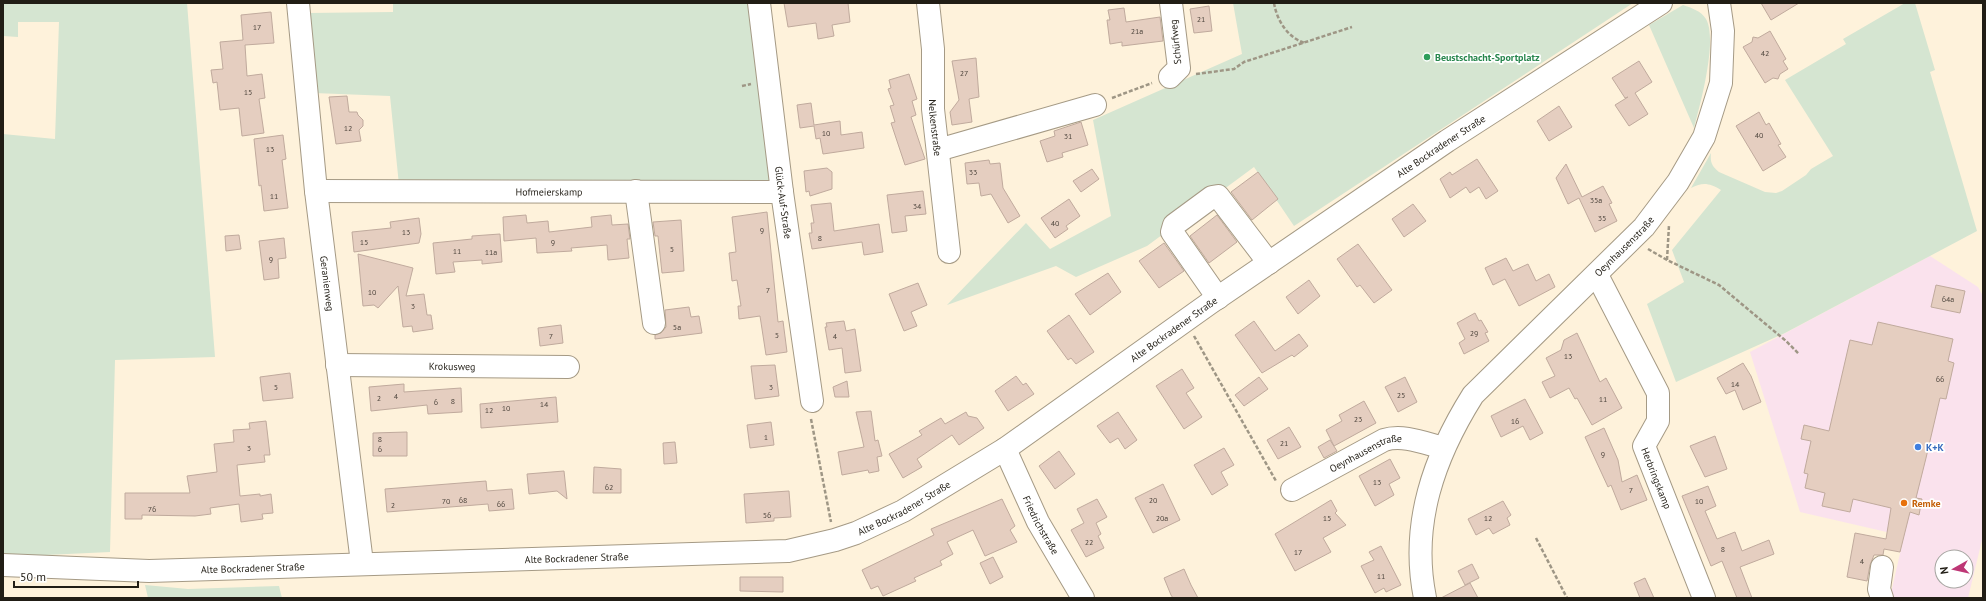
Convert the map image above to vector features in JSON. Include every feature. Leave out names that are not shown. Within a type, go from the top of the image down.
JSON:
[{"type":"street","name":"Geranienweg","points":[[298,3],[316,191],[362,563]]},
{"type":"street","name":"Glück-Auf-Straße","points":[[759,3],[782,192],[812,401]]},
{"type":"street","name":"Nelkenstraße","points":[[928,3],[933,49],[933,109],[949,252]]},
{"type":"street","name":"Schürfweg","points":[[1171,3],[1174,72]]},
{"type":"street","name":"Alte Bockradener Straße","points":[[3,565],[149,571],[788,550],[835,540],[856,533],[903,511],[1005,449],[1186,320],[1447,141],[1661,3]]},
{"type":"street","name":"Oeynhausenstraße","points":[[1425,598],[1419,548],[1426,504],[1443,448],[1473,395],[1632,240],[1644,227],[1678,182],[1704,138],[1721,83],[1723,31],[1719,3]]},
{"type":"street","points":[[938,150],[1095,105]]},
{"type":"street","name":"Hofmeierskamp","points":[[316,191],[782,192]]},
{"type":"street","points":[[636,191],[654,323]]},
{"type":"street","points":[[1218,298],[1172,232],[1174,225],[1212,197],[1218,196],[1269,263]]},
{"type":"street","name":"Herbringskamp","points":[[1597,275],[1658,393],[1658,422],[1644,446],[1704,598]]},
{"type":"street","name":"Krokusweg","points":[[337,366],[568,367]]},
{"type":"street","name":"Oeynhausenstraße","points":[[1292,490],[1392,437],[1403,437],[1443,448]]},
{"type":"street","name":"Friedrichstraße","points":[[1005,449],[1038,522],[1083,598]]},
{"type":"street","points":[[1882,566],[1879,589],[1882,598]]},
{"type":"path","points":[[1274,3],[1289,35],[1296,40],[1306,43]]},
{"type":"path","points":[[1095,105],[1174,72],[1196,74],[1234,69],[1244,62],[1352,27]]},
{"type":"path","points":[[1632,240],[1667,260],[1719,285],[1780,336],[1799,354]]},
{"type":"path","points":[[1186,320],[1274,480],[1292,490]]},
{"type":"path","points":[[812,401],[809,412],[835,540]]},
{"type":"path","points":[[1536,538],[1568,598]]},
{"type":"shaded area","points":[[1930,256],[1978,287],[1983,296],[1983,536],[1974,573],[1974,549],[1934,549],[1934,589],[1970,589],[1968,598],[1892,598],[1891,593],[1904,536],[1800,512],[1750,352]]},
{"type":"green space","points":[[3,3],[187,3],[215,357],[115,360],[110,552],[3,557],[3,134],[55,139],[59,22],[18,22],[18,37],[3,36]]},
{"type":"green space","points":[[393,3],[751,3],[772,183],[730,181],[399,185],[390,96],[314,93],[307,13],[393,12]]},
{"type":"green space","points":[[1233,3],[1633,3],[1294,226],[1254,167],[1147,246],[1076,277],[1056,266],[947,305],[1026,223],[1050,249],[1111,216],[1093,120],[1242,54]]},
{"type":"green space","points":[[1905,3],[1915,3],[1935,70],[1930,72],[1977,231],[1785,333],[1676,382],[1647,304],[1684,282],[1672,250],[1721,190],[1706,184],[1691,188],[1711,153],[1712,164],[1719,172],[1765,192],[1776,193],[1782,191],[1806,175],[1811,169],[1833,156],[1785,80],[1846,44],[1843,39]]},
{"type":"green space","points":[[1683,5],[1702,14],[1706,19],[1709,29],[1710,42],[1707,73],[1694,128],[1649,25]]},
{"type":"green space","points":[[145,585],[188,589],[279,586],[282,598],[148,598]]},
{"type":"building","points":[[784,3],[848,3],[850,22],[832,25],[834,36],[818,39],[816,23],[788,27]]},
{"type":"building","points":[[1761,3],[1799,3],[1771,20]]},
{"type":"building","points":[[1209,6],[1212,31],[1194,33],[1190,9]]},
{"type":"building","points":[[1124,8],[1126,22],[1160,17],[1163,41],[1122,46],[1122,42],[1110,44],[1107,20],[1110,20],[1108,10]]},
{"type":"building","points":[[271,12],[274,43],[245,45],[247,76],[262,74],[265,98],[259,99],[264,133],[242,136],[239,108],[220,110],[217,82],[213,83],[211,70],[223,69],[220,42],[243,40],[241,15]]},
{"type":"building","points":[[1770,31],[1786,59],[1783,61],[1788,69],[1780,74],[1778,79],[1773,78],[1765,83],[1743,47],[1752,42],[1753,37],[1758,38]]},
{"type":"building","points":[[976,58],[979,97],[969,99],[972,122],[952,125],[950,112],[959,100],[952,61]]},
{"type":"building","points":[[1639,61],[1652,82],[1635,93],[1648,114],[1629,126],[1615,105],[1628,97],[1625,98],[1612,78]]},
{"type":"building","points":[[909,74],[917,99],[912,101],[916,115],[911,117],[925,159],[905,165],[891,123],[895,122],[890,106],[894,105],[888,89],[891,88],[889,80]]},
{"type":"building","points":[[347,96],[349,112],[357,112],[363,120],[363,126],[359,130],[361,141],[336,144],[329,97]]},
{"type":"building","points":[[811,103],[814,125],[840,121],[841,135],[862,132],[864,148],[823,154],[820,138],[816,139],[814,126],[800,128],[797,105]]},
{"type":"building","points":[[1559,106],[1572,127],[1549,141],[1537,121]]},
{"type":"building","points":[[1759,112],[1766,125],[1769,123],[1781,144],[1778,145],[1786,157],[1763,171],[1736,126]]},
{"type":"building","points":[[1081,122],[1088,145],[1062,153],[1063,157],[1047,162],[1040,141],[1055,136],[1054,131]]},
{"type":"building","points":[[283,135],[286,159],[282,160],[288,208],[264,211],[261,185],[259,186],[254,139]]},
{"type":"building","points":[[1477,159],[1498,191],[1486,199],[1479,187],[1470,193],[1466,187],[1450,198],[1440,179],[1450,172],[1452,175]]},
{"type":"building","points":[[989,160],[990,164],[1000,163],[1003,188],[1020,216],[1008,223],[991,194],[981,196],[979,183],[967,184],[965,163]]},
{"type":"building","points":[[1566,164],[1582,197],[1603,186],[1612,203],[1609,204],[1617,221],[1595,232],[1579,198],[1568,204],[1556,178]]},
{"type":"building","points":[[827,168],[832,172],[832,189],[810,196],[809,191],[806,192],[804,171]]},
{"type":"building","points":[[1092,169],[1099,179],[1081,192],[1073,181]]},
{"type":"building","points":[[1258,172],[1278,199],[1252,220],[1231,192]]},
{"type":"building","points":[[923,191],[926,214],[905,216],[907,231],[892,233],[887,195]]},
{"type":"building","points":[[1069,199],[1080,216],[1066,226],[1068,229],[1055,238],[1041,218]]},
{"type":"building","points":[[831,203],[834,231],[879,224],[883,252],[864,255],[862,242],[812,249],[809,233],[812,233],[811,223],[814,223],[811,205]]},
{"type":"building","points":[[1413,204],[1426,221],[1404,237],[1392,219]]},
{"type":"building","points":[[767,212],[778,322],[783,321],[787,352],[766,355],[760,316],[739,319],[738,306],[741,306],[737,280],[732,281],[729,253],[736,252],[732,217]]},
{"type":"building","points":[[526,215],[527,223],[548,221],[549,232],[592,227],[591,217],[611,215],[612,225],[628,224],[630,239],[627,239],[629,258],[608,260],[607,245],[571,248],[572,251],[537,253],[536,238],[504,241],[503,217]]},
{"type":"building","points":[[1217,215],[1237,242],[1209,263],[1190,236]]},
{"type":"building","points":[[419,218],[421,234],[419,243],[354,252],[352,232],[391,228],[390,222]]},
{"type":"building","points":[[681,220],[684,271],[662,273],[658,236],[655,236],[653,222]]},
{"type":"building","points":[[500,234],[502,262],[482,264],[482,260],[453,262],[455,272],[436,274],[433,243],[472,239],[472,236]]},
{"type":"building","points":[[239,235],[241,249],[226,251],[225,236]]},
{"type":"building","points":[[284,238],[286,258],[278,259],[279,278],[264,280],[259,241]]},
{"type":"building","points":[[1164,243],[1184,271],[1159,288],[1139,261]]},
{"type":"building","points":[[1358,244],[1392,290],[1374,303],[1360,285],[1357,287],[1337,259]]},
{"type":"building","points":[[358,254],[413,268],[406,296],[424,294],[427,315],[431,315],[433,329],[413,332],[412,326],[403,327],[398,286],[378,308],[374,305],[363,306]]},
{"type":"building","points":[[1506,258],[1513,271],[1528,264],[1536,281],[1549,274],[1555,287],[1519,306],[1505,279],[1493,285],[1485,268]]},
{"type":"building","points":[[1108,273],[1121,292],[1090,315],[1075,294]]},
{"type":"building","points":[[1309,280],[1320,296],[1298,314],[1286,297]]},
{"type":"building","points":[[918,283],[927,305],[911,312],[917,326],[904,331],[889,294]]},
{"type":"building","points":[[1936,285],[1965,291],[1960,313],[1931,307]]},
{"type":"building","points":[[689,307],[691,317],[699,316],[702,333],[655,339],[655,335],[661,333],[666,327],[665,310]]},
{"type":"building","points":[[1475,313],[1479,321],[1481,320],[1488,332],[1485,333],[1489,341],[1464,354],[1459,343],[1465,339],[1457,323]]},
{"type":"building","points":[[1069,315],[1094,352],[1076,364],[1071,358],[1068,360],[1047,331]]},
{"type":"building","points":[[844,321],[846,331],[855,329],[861,371],[845,373],[842,348],[829,350],[825,327],[827,327],[826,323]]},
{"type":"building","points":[[1254,321],[1275,351],[1299,334],[1308,346],[1294,357],[1292,355],[1262,373],[1235,335]]},
{"type":"building","points":[[1878,322],[1953,339],[1948,361],[1954,363],[1946,399],[1940,398],[1916,498],[1922,499],[1919,515],[1910,512],[1900,552],[1884,549],[1883,555],[1874,555],[1870,565],[1867,581],[1847,577],[1855,533],[1886,539],[1891,508],[1853,499],[1850,512],[1822,506],[1825,493],[1805,488],[1808,474],[1804,473],[1811,441],[1801,439],[1804,425],[1829,431],[1850,340],[1872,345]]},
{"type":"building","points":[[561,325],[563,343],[540,346],[538,328]]},
{"type":"building","points":[[1577,333],[1600,382],[1606,378],[1622,408],[1592,425],[1577,398],[1575,399],[1569,388],[1550,398],[1542,382],[1555,376],[1546,358],[1561,350],[1564,340]]},
{"type":"building","points":[[1743,363],[1751,376],[1761,402],[1743,410],[1735,390],[1726,394],[1717,378]]},
{"type":"building","points":[[775,365],[779,396],[755,399],[751,366]]},
{"type":"building","points":[[1182,369],[1194,388],[1186,393],[1202,417],[1184,429],[1156,386]]},
{"type":"building","points":[[290,373],[293,398],[263,401],[260,377]]},
{"type":"building","points":[[1016,376],[1023,385],[1026,383],[1034,394],[1008,411],[995,391]]},
{"type":"building","points":[[1259,377],[1268,389],[1244,406],[1235,395]]},
{"type":"building","points":[[1405,377],[1417,402],[1398,412],[1385,387]]},
{"type":"building","points":[[847,381],[849,397],[835,397],[833,387]]},
{"type":"building","points":[[404,384],[404,392],[461,388],[462,412],[428,414],[427,405],[371,411],[369,387]]},
{"type":"building","points":[[556,397],[558,422],[481,428],[480,404]]},
{"type":"building","points":[[1525,399],[1543,433],[1530,440],[1523,426],[1501,437],[1491,416]]},
{"type":"building","points":[[1364,401],[1376,423],[1334,446],[1326,430],[1342,421],[1339,415]]},
{"type":"building","points":[[871,411],[875,441],[878,440],[882,456],[877,457],[879,471],[869,473],[868,470],[842,475],[838,452],[864,447],[856,412]]},
{"type":"building","points":[[966,412],[968,416],[977,418],[984,428],[959,445],[952,435],[917,459],[922,467],[903,478],[889,454],[922,435],[919,431],[941,418],[945,424]]},
{"type":"building","points":[[1118,412],[1137,440],[1125,449],[1118,438],[1110,443],[1097,426]]},
{"type":"building","points":[[266,421],[270,455],[264,455],[265,462],[237,465],[240,496],[260,494],[260,496],[271,494],[273,513],[262,514],[263,519],[241,522],[239,504],[210,508],[211,514],[195,516],[142,515],[142,519],[125,519],[125,493],[190,493],[187,476],[217,472],[214,444],[234,442],[233,430],[250,429],[249,423]]},
{"type":"building","points":[[771,422],[774,445],[750,448],[747,425]]},
{"type":"building","points":[[1289,427],[1301,447],[1278,459],[1267,440]]},
{"type":"building","points":[[1604,428],[1618,460],[1622,482],[1637,475],[1647,500],[1621,510],[1611,485],[1608,487],[1585,437]]},
{"type":"building","points":[[407,432],[407,456],[373,456],[373,433]]},
{"type":"building","points":[[1715,436],[1727,469],[1705,477],[1690,446]]},
{"type":"building","points":[[1330,440],[1337,451],[1324,458],[1318,447]]},
{"type":"building","points":[[675,442],[677,463],[664,464],[663,443]]},
{"type":"building","points":[[1224,448],[1234,465],[1221,472],[1228,485],[1212,495],[1194,465]]},
{"type":"building","points":[[1059,451],[1075,474],[1055,489],[1039,466]]},
{"type":"building","points":[[1390,459],[1400,478],[1389,484],[1394,495],[1375,506],[1359,476]]},
{"type":"building","points":[[594,467],[621,469],[621,493],[593,493]]},
{"type":"building","points":[[564,471],[567,499],[557,491],[529,494],[527,474]]},
{"type":"building","points":[[486,481],[487,491],[512,489],[514,509],[489,511],[488,504],[387,512],[385,489]]},
{"type":"building","points":[[1163,484],[1180,520],[1153,533],[1135,498]]},
{"type":"building","points":[[1708,486],[1716,506],[1705,511],[1717,539],[1735,532],[1742,551],[1769,540],[1774,554],[1740,567],[1752,598],[1737,598],[1722,561],[1711,566],[1682,496]]},
{"type":"building","points":[[789,491],[791,517],[774,518],[774,521],[746,523],[744,494]]},
{"type":"building","points":[[1002,499],[1015,526],[1010,530],[1017,542],[985,556],[973,530],[947,542],[953,554],[940,561],[942,565],[914,578],[916,581],[883,596],[878,586],[871,589],[862,570],[934,535],[931,529]]},
{"type":"building","points":[[1097,499],[1107,517],[1096,523],[1101,534],[1098,536],[1104,548],[1086,557],[1071,530],[1084,523],[1077,509]]},
{"type":"building","points":[[1331,500],[1337,511],[1335,513],[1346,525],[1323,538],[1331,552],[1295,571],[1275,534]]},
{"type":"building","points":[[1503,501],[1511,515],[1507,518],[1510,525],[1493,534],[1489,528],[1476,535],[1468,519]]},
{"type":"building","points":[[1381,546],[1401,585],[1386,592],[1384,588],[1375,593],[1361,566],[1374,560],[1369,552]]},
{"type":"building","points":[[993,557],[1003,577],[990,584],[980,563]]},
{"type":"building","points":[[1472,564],[1479,578],[1465,585],[1458,571]]},
{"type":"building","points":[[1184,569],[1198,598],[1173,598],[1171,595],[1164,578]]},
{"type":"building","points":[[740,577],[783,577],[783,592],[740,591]]},
{"type":"building","points":[[1645,578],[1654,598],[1640,598],[1634,583]]},
{"type":"building","points":[[1470,583],[1478,598],[1441,598]]},
{"type":"place","name":"Beustschacht-Sportplatz","points":[[1427,57]]},
{"type":"place","name":"K+K","points":[[1918,447]]},
{"type":"place","name":"Remke","points":[[1904,503]]}]
